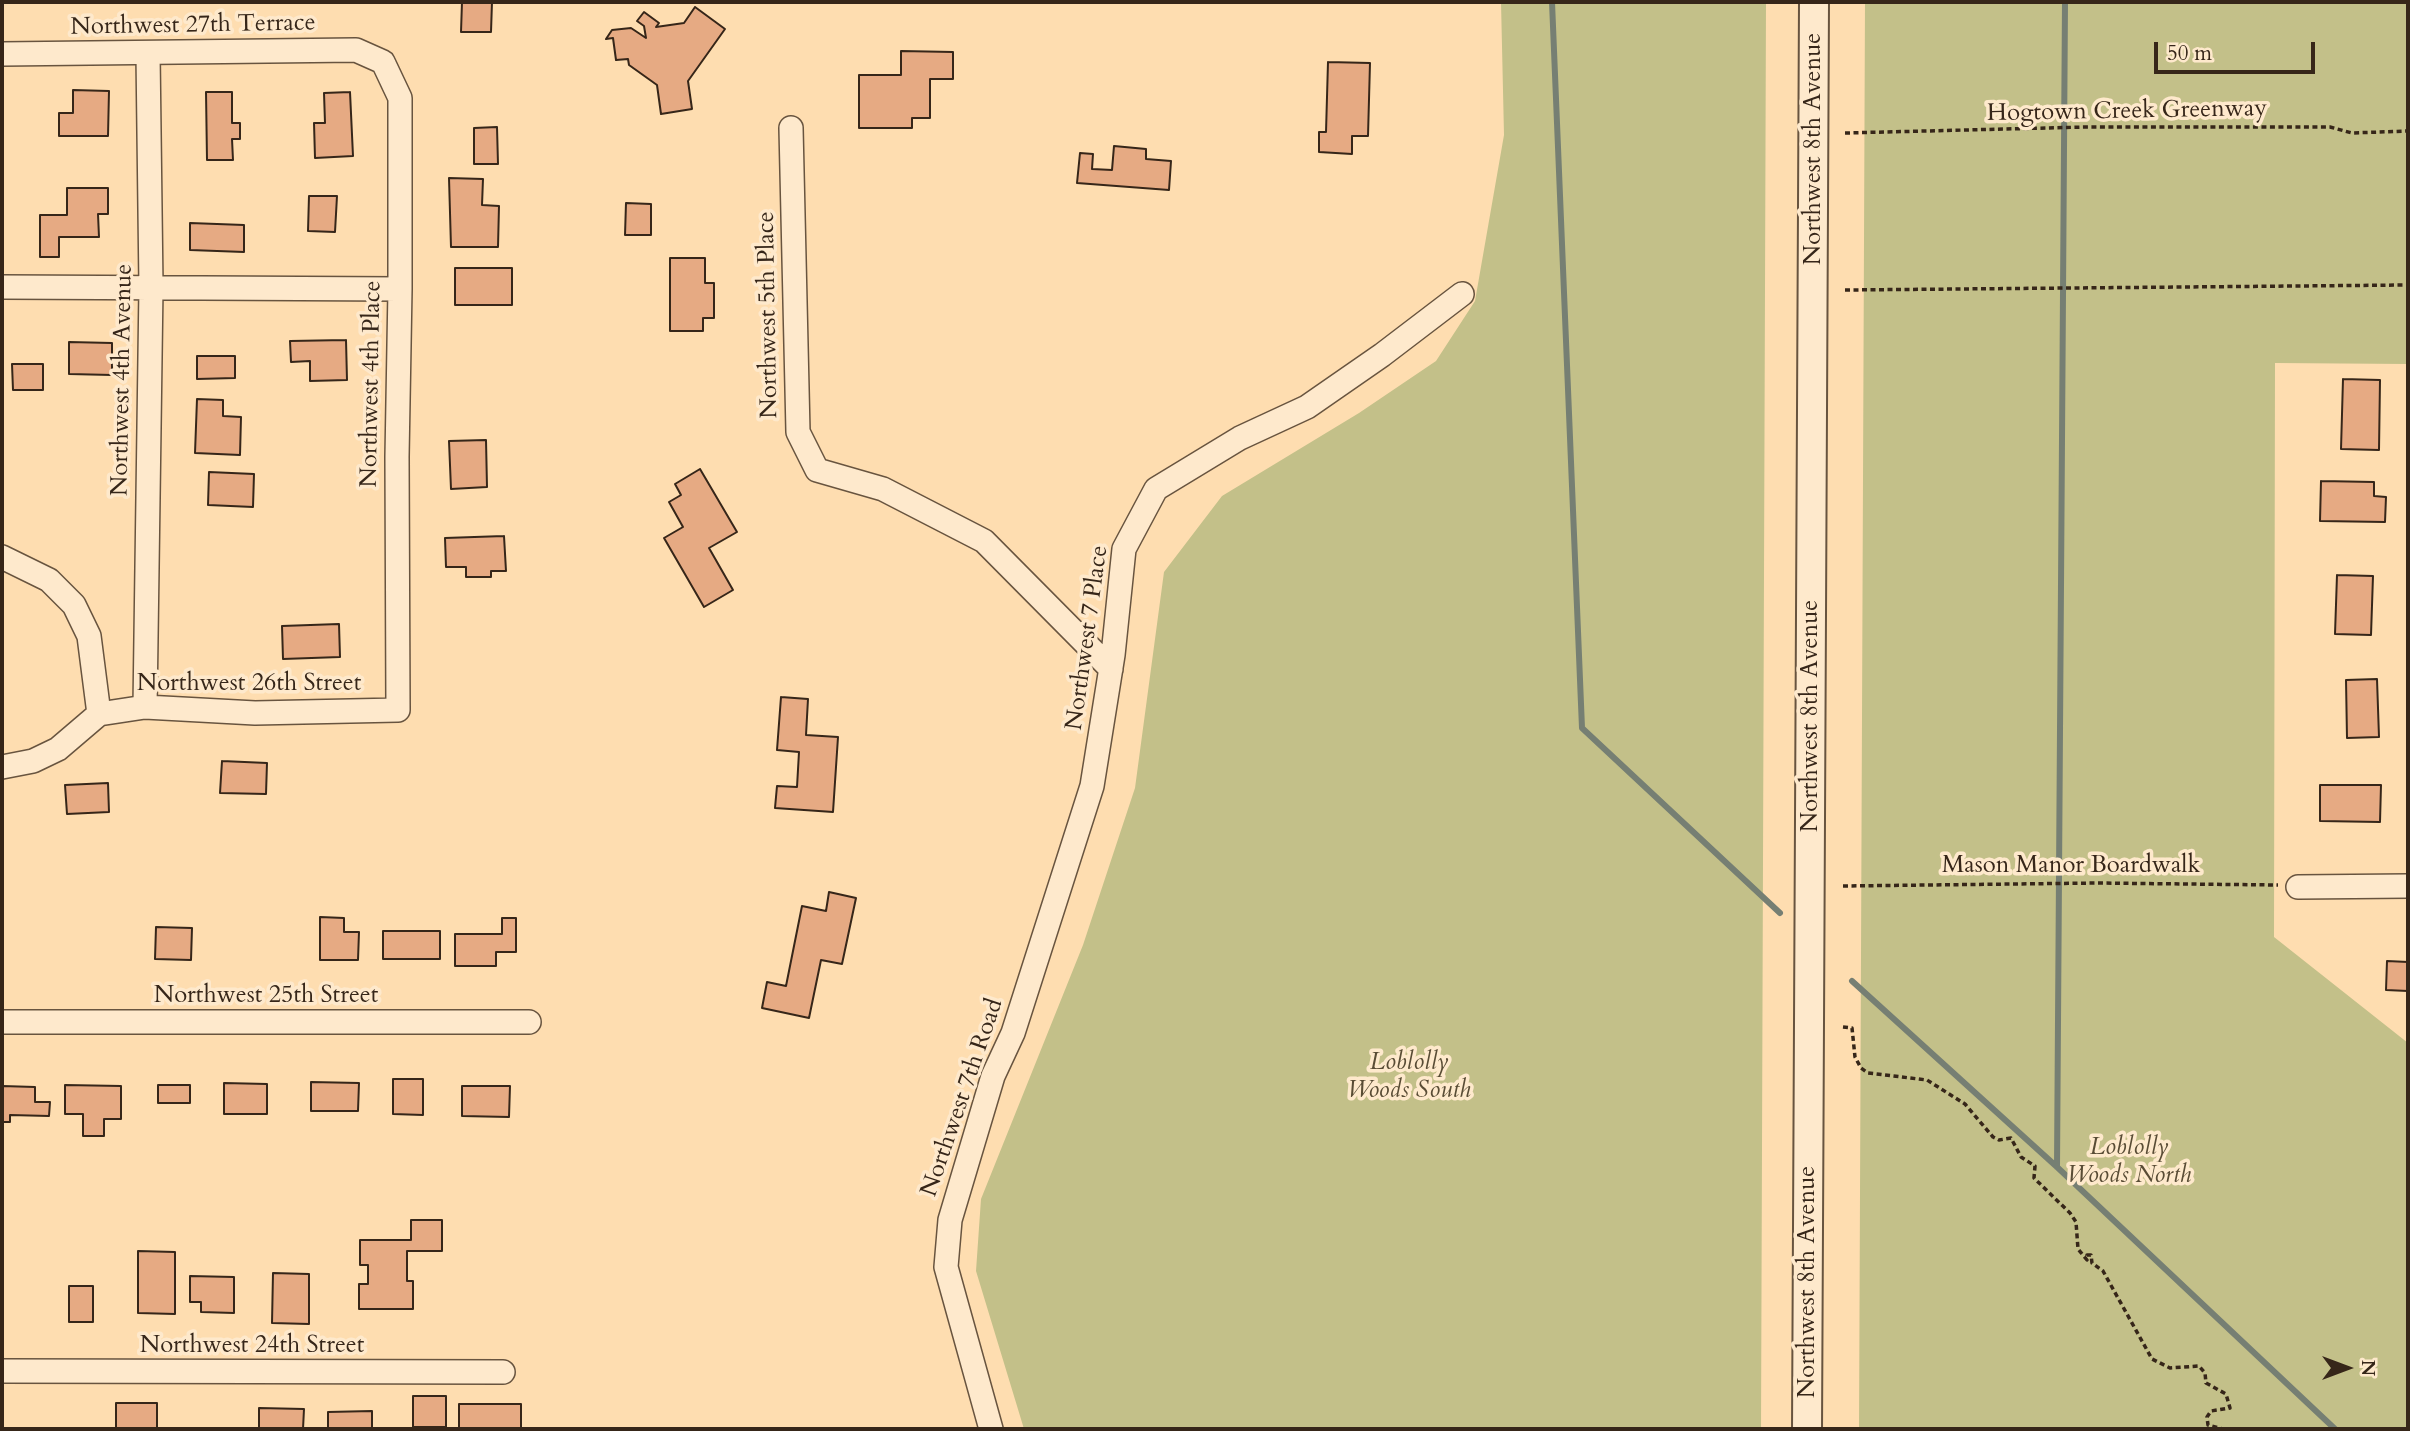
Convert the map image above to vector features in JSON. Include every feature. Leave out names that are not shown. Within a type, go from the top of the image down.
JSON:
[{"type":"street","name":"Northwest 8th Avenue","points":[[1807,1429],[1814,2]]},
{"type":"street","name":"Northwest 27th Terrace","points":[[2,54],[356,50],[383,62]]},
{"type":"street","name":"Northwest 4th Avenue","points":[[145,707],[151,288],[148,54]]},
{"type":"street","name":"Northwest 4th Place","points":[[383,62],[400,98],[398,710]]},
{"type":"street","name":"Northwest 5th Place","points":[[791,128],[798,432],[817,470],[883,489],[984,541],[1111,669]]},
{"type":"street","points":[[2,286],[400,289]]},
{"type":"street","name":"Northwest 7 Place","points":[[1042,947],[1092,786],[1111,669],[1124,549],[1156,489],[1240,439],[1307,407],[1382,355],[1462,294]]},
{"type":"street","points":[[2,557],[49,580],[74,605],[89,636],[99,715],[58,750],[33,761],[2,767]]},
{"type":"street","name":"Northwest 26th Street","points":[[99,715],[145,707],[255,713],[398,710]]},
{"type":"street","points":[[2298,887],[2408,886]]},
{"type":"street","name":"Northwest 7th Road","points":[[991,1429],[946,1267],[950,1220],[993,1076],[1013,1033],[1042,947]]},
{"type":"street","name":"Northwest 25th Street","points":[[2,1022],[529,1022]]},
{"type":"street","name":"Northwest 24th Street","points":[[2,1371],[503,1372]]},
{"type":"path","name":"Hogtown Creek Greenway","points":[[1845,133],[2086,127],[2330,128],[2352,133],[2408,131]]},
{"type":"path","points":[[1845,290],[2408,285]]},
{"type":"path","name":"Mason Manor Boardwalk","points":[[1843,886],[2257,883],[2298,887]]},
{"type":"path","points":[[1843,1027],[1852,1028],[1855,1057],[1861,1068],[1868,1073],[1927,1080],[1965,1104],[1993,1137],[1999,1140],[2011,1138],[2021,1157],[2035,1166],[2034,1178],[2076,1222],[2078,1249],[2087,1259],[2087,1255],[2091,1255],[2092,1263],[2104,1271],[2152,1359],[2170,1368],[2199,1366],[2205,1373],[2206,1383],[2225,1394],[2230,1408],[2211,1411],[2207,1417],[2208,1425],[2223,1429]]},
{"type":"green space","name":"Loblolly Woods South","points":[[1501,2],[1766,2],[1761,1429],[1024,1429],[976,1271],[981,1199],[1083,945],[1135,788],[1164,572],[1222,496],[1359,413],[1436,361],[1475,301],[1504,135]]},
{"type":"green space","name":"Loblolly Woods North","points":[[1865,2],[2408,2],[2408,364],[2275,363],[2274,937],[2408,1043],[2408,1429],[1859,1429]]},
{"type":"building","points":[[462,2],[492,2],[491,32],[461,32]]},
{"type":"building","points":[[695,7],[725,29],[688,81],[692,109],[661,114],[657,85],[629,65],[628,59],[616,60],[613,38],[606,39],[612,30],[631,28],[646,38],[644,26],[637,21],[644,12],[659,23],[656,27],[684,23]]},
{"type":"building","points":[[901,51],[953,52],[953,79],[930,79],[930,118],[912,118],[912,128],[859,128],[859,75],[901,75]]},
{"type":"building","points":[[1328,62],[1370,63],[1368,136],[1352,136],[1352,154],[1319,152],[1319,132],[1326,132]]},
{"type":"building","points":[[73,90],[109,91],[108,136],[59,136],[59,113],[73,113]]},
{"type":"building","points":[[206,92],[232,92],[232,123],[240,123],[240,139],[232,139],[233,160],[207,160]]},
{"type":"building","points":[[350,92],[353,156],[315,158],[314,123],[325,123],[324,93]]},
{"type":"building","points":[[497,127],[498,164],[474,164],[474,128]]},
{"type":"building","points":[[1114,146],[1146,149],[1146,159],[1171,161],[1169,190],[1077,183],[1080,153],[1093,154],[1092,169],[1112,170]]},
{"type":"building","points":[[449,178],[483,179],[482,205],[499,206],[498,247],[451,247]]},
{"type":"building","points":[[67,188],[108,188],[108,214],[98,214],[99,237],[59,237],[59,257],[40,257],[40,215],[67,215]]},
{"type":"building","points":[[309,196],[337,196],[335,232],[308,231]]},
{"type":"building","points":[[626,203],[651,204],[651,235],[625,235]]},
{"type":"building","points":[[190,223],[244,225],[244,252],[190,250]]},
{"type":"building","points":[[670,258],[705,258],[705,283],[714,283],[714,318],[703,318],[703,331],[670,331]]},
{"type":"building","points":[[455,268],[512,268],[512,305],[455,305]]},
{"type":"building","points":[[346,340],[347,380],[310,381],[310,361],[291,362],[290,341]]},
{"type":"building","points":[[69,342],[112,343],[112,375],[69,374]]},
{"type":"building","points":[[197,356],[235,356],[235,378],[197,379]]},
{"type":"building","points":[[12,364],[43,364],[43,390],[13,390]]},
{"type":"building","points":[[2343,379],[2380,380],[2379,450],[2341,449]]},
{"type":"building","points":[[197,399],[223,400],[223,416],[241,417],[240,455],[195,453]]},
{"type":"building","points":[[486,440],[487,487],[451,489],[449,441]]},
{"type":"building","points":[[700,469],[737,532],[709,548],[733,590],[704,607],[664,538],[683,527],[669,502],[681,495],[675,484]]},
{"type":"building","points":[[209,472],[254,474],[253,507],[208,505]]},
{"type":"building","points":[[2321,481],[2374,482],[2374,496],[2386,497],[2385,522],[2320,521]]},
{"type":"building","points":[[504,536],[506,571],[491,571],[491,577],[466,577],[466,567],[446,567],[445,538]]},
{"type":"building","points":[[2337,575],[2373,576],[2371,635],[2335,634]]},
{"type":"building","points":[[339,624],[340,657],[283,659],[282,626]]},
{"type":"building","points":[[2377,679],[2379,737],[2347,738],[2346,680]]},
{"type":"building","points":[[781,697],[808,699],[806,735],[838,737],[833,812],[775,808],[777,786],[797,787],[799,752],[777,750]]},
{"type":"building","points":[[222,761],[267,763],[266,794],[220,793]]},
{"type":"building","points":[[108,783],[109,812],[67,814],[65,785]]},
{"type":"building","points":[[2320,785],[2381,785],[2380,822],[2320,821]]},
{"type":"building","points":[[829,892],[856,898],[842,964],[821,960],[809,1018],[762,1008],[767,982],[786,986],[802,906],[826,911]]},
{"type":"building","points":[[320,917],[344,918],[344,932],[359,932],[358,960],[320,960]]},
{"type":"building","points":[[502,918],[516,918],[516,952],[496,952],[496,966],[455,966],[455,934],[502,934]]},
{"type":"building","points":[[156,927],[192,928],[191,960],[155,959]]},
{"type":"building","points":[[383,931],[440,931],[440,959],[383,959]]},
{"type":"building","points":[[2387,961],[2408,962],[2408,991],[2386,990]]},
{"type":"building","points":[[393,1079],[423,1079],[423,1115],[393,1114]]},
{"type":"building","points":[[311,1082],[359,1083],[358,1111],[311,1111]]},
{"type":"building","points":[[224,1083],[267,1084],[267,1114],[224,1114]]},
{"type":"building","points":[[65,1085],[121,1086],[121,1119],[104,1119],[104,1136],[83,1136],[83,1114],[65,1114]]},
{"type":"building","points":[[158,1085],[190,1085],[190,1103],[158,1103]]},
{"type":"building","points":[[2,1086],[35,1087],[35,1102],[50,1102],[49,1116],[10,1115],[10,1122],[2,1122]]},
{"type":"building","points":[[462,1086],[510,1086],[509,1117],[462,1116]]},
{"type":"building","points":[[411,1220],[442,1220],[442,1251],[407,1251],[407,1281],[413,1281],[413,1309],[359,1309],[359,1284],[368,1284],[368,1265],[360,1265],[360,1240],[411,1240]]},
{"type":"building","points":[[138,1251],[175,1252],[175,1314],[138,1313]]},
{"type":"building","points":[[273,1273],[309,1274],[309,1324],[272,1323]]},
{"type":"building","points":[[190,1276],[234,1277],[234,1313],[201,1312],[201,1302],[190,1302]]},
{"type":"building","points":[[69,1286],[93,1286],[93,1322],[69,1322]]},
{"type":"building","points":[[413,1396],[446,1396],[446,1427],[413,1427]]},
{"type":"building","points":[[116,1403],[157,1403],[157,1429],[116,1429]]},
{"type":"building","points":[[459,1404],[521,1404],[521,1429],[459,1428]]},
{"type":"building","points":[[259,1408],[304,1409],[303,1429],[259,1429]]},
{"type":"building","points":[[372,1411],[372,1429],[328,1429],[328,1412]]},
{"type":"waterway","points":[[1552,2],[1582,728],[1780,913]]},
{"type":"waterway","points":[[2057,1167],[2065,2]]},
{"type":"waterway","points":[[1852,981],[2057,1167],[2335,1429]]}]
